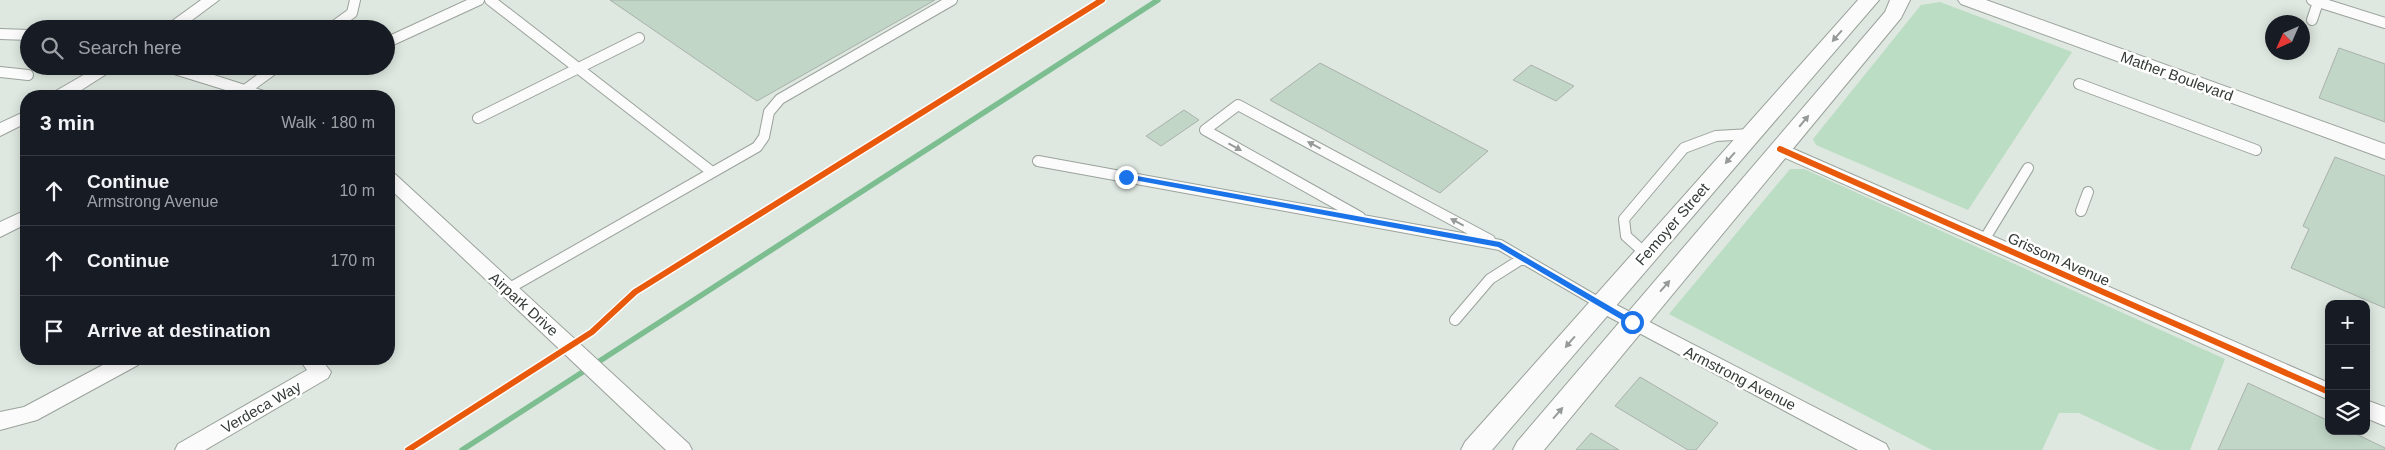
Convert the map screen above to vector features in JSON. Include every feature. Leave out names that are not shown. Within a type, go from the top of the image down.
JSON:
[{"type":"street","points":[[182,20],[212,0]]},
{"type":"street","name":"Femoyer Street","points":[[1475,450],[1870,0]]},
{"type":"street","points":[[1527,450],[1632,322],[1731,208],[1894,14],[1900,0]]},
{"type":"street","name":"Mather Boulevard","points":[[1968,0],[2385,152]]},
{"type":"street","points":[[0,34],[20,35]]},
{"type":"street","points":[[70,90],[96,75]]},
{"type":"street","points":[[192,75],[233,90]]},
{"type":"street","points":[[0,130],[20,119]]},
{"type":"street","points":[[1731,208],[1738,174],[1763,144],[1760,139],[1751,134]]},
{"type":"street","name":"Grissom Avenue","points":[[1780,149],[2325,390]]},
{"type":"street","name":"Airpark Drive","points":[[395,184],[681,450]]},
{"type":"street","points":[[0,230],[20,219]]},
{"type":"street","name":"Armstrong Avenue","points":[[1603,305],[1632,322],[1878,450]]},
{"type":"street","points":[[0,421],[29,414],[120,365]]},
{"type":"street","name":"Verdeca Way","points":[[186,450],[321,372],[315,365]]},
{"type":"street","points":[[2370,410],[2385,417]]},
{"type":"lane","points":[[342,20],[352,13],[355,0]]},
{"type":"lane","points":[[395,39],[479,0]]},
{"type":"lane","points":[[490,0],[712,172]]},
{"type":"lane","points":[[508,289],[756,147],[764,137],[769,112],[780,99],[952,0]]},
{"type":"lane","points":[[2312,20],[2315,1],[2385,24]]},
{"type":"lane","points":[[478,118],[638,38]]},
{"type":"lane","points":[[0,72],[20,75]]},
{"type":"lane","points":[[21,75],[28,76]]},
{"type":"lane","points":[[241,90],[264,75]]},
{"type":"lane","points":[[2079,84],[2256,150]]},
{"type":"lane","points":[[1367,221],[1204,130],[1238,105],[1500,245],[1603,305]]},
{"type":"lane","points":[[1646,254],[1626,236],[1624,219],[1678,154],[1695,141],[1719,134],[1751,134]]},
{"type":"lane","points":[[1038,161],[1500,245]]},
{"type":"lane","points":[[1984,240],[2028,168]]},
{"type":"lane","points":[[2081,211],[2088,192]]},
{"type":"lane","points":[[1455,320],[1490,279],[1523,258]]},
{"type":"green space","points":[[1940,2],[2072,52],[1968,210],[1816,145],[1813,139],[1921,5]]},
{"type":"green space","points":[[1790,169],[1804,169],[2225,359],[2190,450],[2158,450],[2079,413],[2059,413],[2042,450],[1932,450],[1669,314]]},
{"type":"building","points":[[610,0],[935,0],[757,101]]},
{"type":"building","points":[[2339,48],[2385,64],[2385,122],[2319,98]]},
{"type":"building","points":[[1320,63],[1488,151],[1440,193],[1270,100]]},
{"type":"building","points":[[1531,65],[1574,86],[1556,101],[1513,80]]},
{"type":"building","points":[[1184,110],[1199,120],[1161,146],[1146,136]]},
{"type":"building","points":[[2335,157],[2385,176],[2385,308],[2291,268],[2309,229],[2303,226]]},
{"type":"building","points":[[1640,377],[1718,423],[1696,450],[1688,450],[1615,406]]},
{"type":"building","points":[[2248,383],[2325,419],[2325,435],[2358,435],[2385,448],[2385,450],[2218,450]]},
{"type":"building","points":[[1591,433],[1619,450],[1576,450]]},
{"type":"waterway","points":[[462,450],[1158,0]]},
{"type":"cycle path","points":[[408,450],[592,332],[635,292],[1102,0]]},
{"type":"cycle path","points":[[1780,149],[2325,390]]},
{"type":"route","points":[[1126,177],[1500,245],[1632,322]]}]
